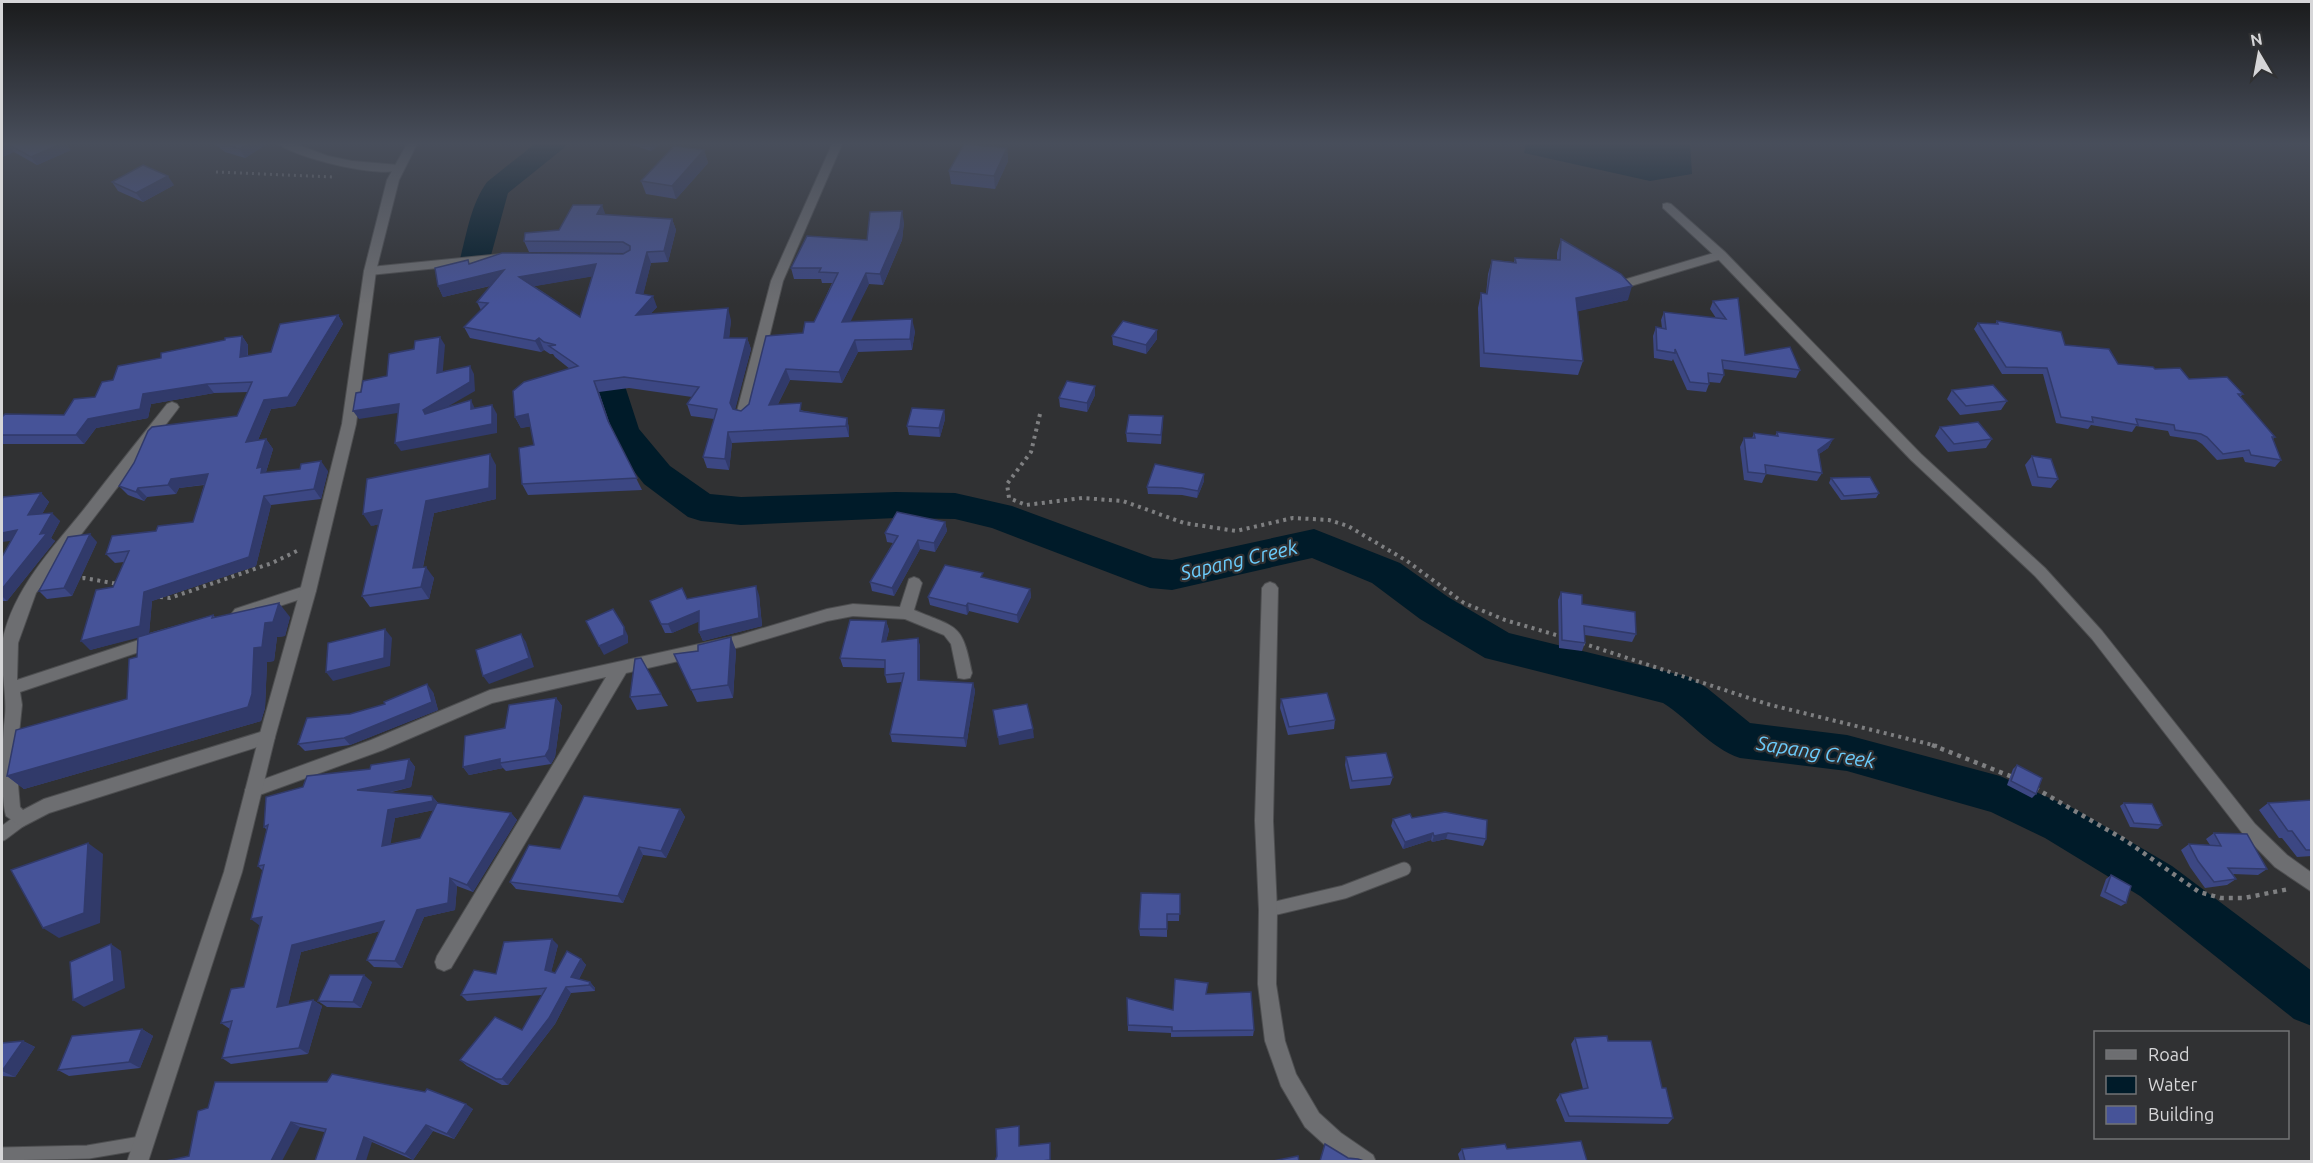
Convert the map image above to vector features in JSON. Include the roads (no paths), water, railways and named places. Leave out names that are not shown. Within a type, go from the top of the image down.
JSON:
[{"type":"street","points":[[136,1161],[233,873],[267,737],[308,591],[349,424],[370,271],[389,196]]},
{"type":"street","points":[[743,415],[777,281],[814,196]]},
{"type":"street","points":[[1667,206],[1721,255],[1916,457],[2040,572],[2111,652],[2249,829],[2281,861],[2309,883]]},
{"type":"street","points":[[370,271],[514,258]]},
{"type":"street","points":[[172,407],[29,591],[10,643],[8,672],[14,705],[8,762],[12,811],[22,819],[44,807],[267,737]]},
{"type":"street","points":[[906,613],[914,583]]},
{"type":"street","points":[[1270,588],[1264,821],[1269,910],[1267,984],[1275,1041],[1288,1079],[1312,1119],[1334,1140],[1366,1161]]},
{"type":"street","points":[[229,617],[308,591]]},
{"type":"street","points":[[254,790],[377,745],[490,698],[740,641],[836,613],[875,609],[906,613],[949,631],[958,642],[964,672]]},
{"type":"street","points":[[12,688],[171,636]]},
{"type":"street","points":[[444,962],[621,667]]},
{"type":"lane","points":[[1627,283],[1721,255]]},
{"type":"lane","points":[[2,834],[22,819]]},
{"type":"lane","points":[[1269,910],[1344,892],[1404,869]]},
{"type":"lane","points":[[2,1154],[88,1152],[141,1143]]},
{"type":"waterway","name":"Sapang Creek","points":[[492,196],[475,259],[480,269],[517,283]]},
{"type":"waterway","name":"Sapang Creek","points":[[589,341],[609,389],[623,433],[657,475],[701,507],[741,511],[896,505],[955,506],[999,516],[1150,573],[1172,575],[1314,543],[1386,573],[1434,608],[1499,647],[1674,689],[1692,700],[1740,740],[1847,753],[2000,795],[2061,824],[2156,881],[2312,1002]]}]
